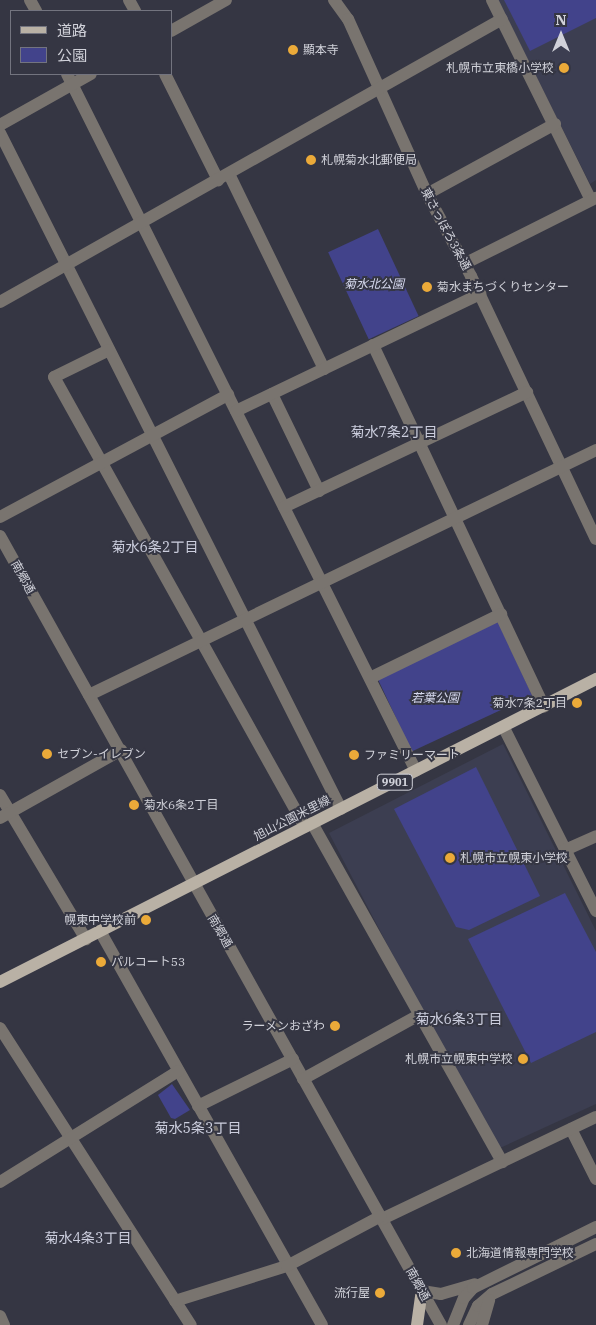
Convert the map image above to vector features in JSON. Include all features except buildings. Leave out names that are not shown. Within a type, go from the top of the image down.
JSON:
[{"type":"main road","name":"旭山公園米里線","points":[[0,982],[308,825],[504,728],[596,679]]},
{"type":"main road","points":[[417,1325],[422,1291]]},
{"type":"street","points":[[172,30],[226,0]]},
{"type":"street","name":"東さっぽろ3条通","points":[[334,0],[348,19],[427,194],[480,294],[596,539]]},
{"type":"street","points":[[464,264],[594,199],[492,0]]},
{"type":"street","points":[[0,302],[380,90],[502,19]]},
{"type":"street","points":[[0,125],[70,79],[87,75]]},
{"type":"street","points":[[167,75],[224,177],[324,369]]},
{"type":"street","points":[[70,79],[416,771]]},
{"type":"street","points":[[427,194],[555,124]]},
{"type":"street","points":[[0,133],[341,809]]},
{"type":"street","points":[[236,412],[480,294]]},
{"type":"street","points":[[373,345],[456,517],[544,707]]},
{"type":"street","points":[[109,350],[54,377],[100,463],[201,641],[419,1015],[502,1162]]},
{"type":"street","points":[[284,507],[527,392]]},
{"type":"street","points":[[272,394],[319,491]]},
{"type":"street","points":[[0,517],[228,395]]},
{"type":"street","points":[[89,695],[596,450]]},
{"type":"street","name":"南郷通","points":[[0,536],[442,1325]]},
{"type":"street","points":[[370,678],[501,614]]},
{"type":"street","points":[[504,728],[596,911]]},
{"type":"street","points":[[5,815],[120,750]]},
{"type":"street","points":[[0,795],[5,815],[86,939]]},
{"type":"street","points":[[565,850],[596,836]]},
{"type":"street","points":[[100,930],[287,1266],[322,1325]]},
{"type":"street","points":[[303,1079],[419,1015]]},
{"type":"street","points":[[0,1028],[191,1325]]},
{"type":"street","points":[[198,1106],[293,1059]]},
{"type":"street","points":[[0,1182],[178,1071]]},
{"type":"street","points":[[176,1301],[287,1266],[382,1217],[596,1117]]},
{"type":"street","points":[[571,1129],[596,1178]]},
{"type":"street","points":[[422,1291],[441,1294],[483,1281],[596,1227]]},
{"type":"street","points":[[469,1325],[478,1306],[492,1294],[596,1244]]},
{"type":"street","points":[[453,1325],[468,1292],[483,1281]]},
{"type":"street","points":[[482,1325],[483,1312],[492,1294]]},
{"type":"street","points":[[0,1316],[4,1325]]},
{"type":"shaded area","name":"札幌市立東橋小学校","points":[[498,0],[596,0],[596,180],[590,184]]},
{"type":"shaded area","points":[[503,744],[596,931],[596,1104],[500,1148],[424,1015],[329,833]]},
{"type":"green space","points":[[504,0],[596,0],[596,18],[530,51]]},
{"type":"green space","name":"菊水北公園","points":[[378,229],[419,316],[369,339],[328,252]]},
{"type":"green space","name":"若葉公園","points":[[498,622],[532,695],[412,752],[377,678]]},
{"type":"green space","points":[[476,767],[540,896],[469,930],[456,927],[394,809]]},
{"type":"green space","points":[[565,893],[596,952],[596,1032],[531,1063],[468,939]]},
{"type":"green space","points":[[172,1084],[190,1110],[175,1119],[171,1118],[158,1095]]},
{"type":"place","name":"顯本寺","points":[[293,50]]},
{"type":"place","name":"札幌市立東橋小学校","points":[[564,68]]},
{"type":"place","name":"札幌菊水北郵便局","points":[[311,160]]},
{"type":"place","name":"菊水まちづくりセンター","points":[[427,287]]},
{"type":"place","name":"菊水7条2丁目","points":[[577,703]]},
{"type":"place","name":"セブン-イレブン","points":[[47,754]]},
{"type":"place","name":"ファミリーマート","points":[[354,755]]},
{"type":"place","name":"菊水6条2丁目","points":[[134,805]]},
{"type":"place","name":"札幌市立幌東小学校","points":[[450,858]]},
{"type":"place","name":"幌東中学校前","points":[[146,920]]},
{"type":"place","name":"パルコート53","points":[[101,962]]},
{"type":"place","name":"ラーメンおざわ","points":[[335,1026]]},
{"type":"place","name":"札幌市立幌東中学校","points":[[523,1059]]},
{"type":"place","name":"北海道情報専門学校","points":[[456,1253]]},
{"type":"place","name":"流行屋","points":[[380,1293]]},
{"type":"district","name":"菊水7条2丁目","points":[[394,432]]},
{"type":"district","name":"菊水6条2丁目","points":[[155,547]]},
{"type":"district","name":"菊水6条3丁目","points":[[459,1019]]},
{"type":"district","name":"菊水5条3丁目","points":[[198,1128]]},
{"type":"district","name":"菊水4条3丁目","points":[[88,1238]]}]
